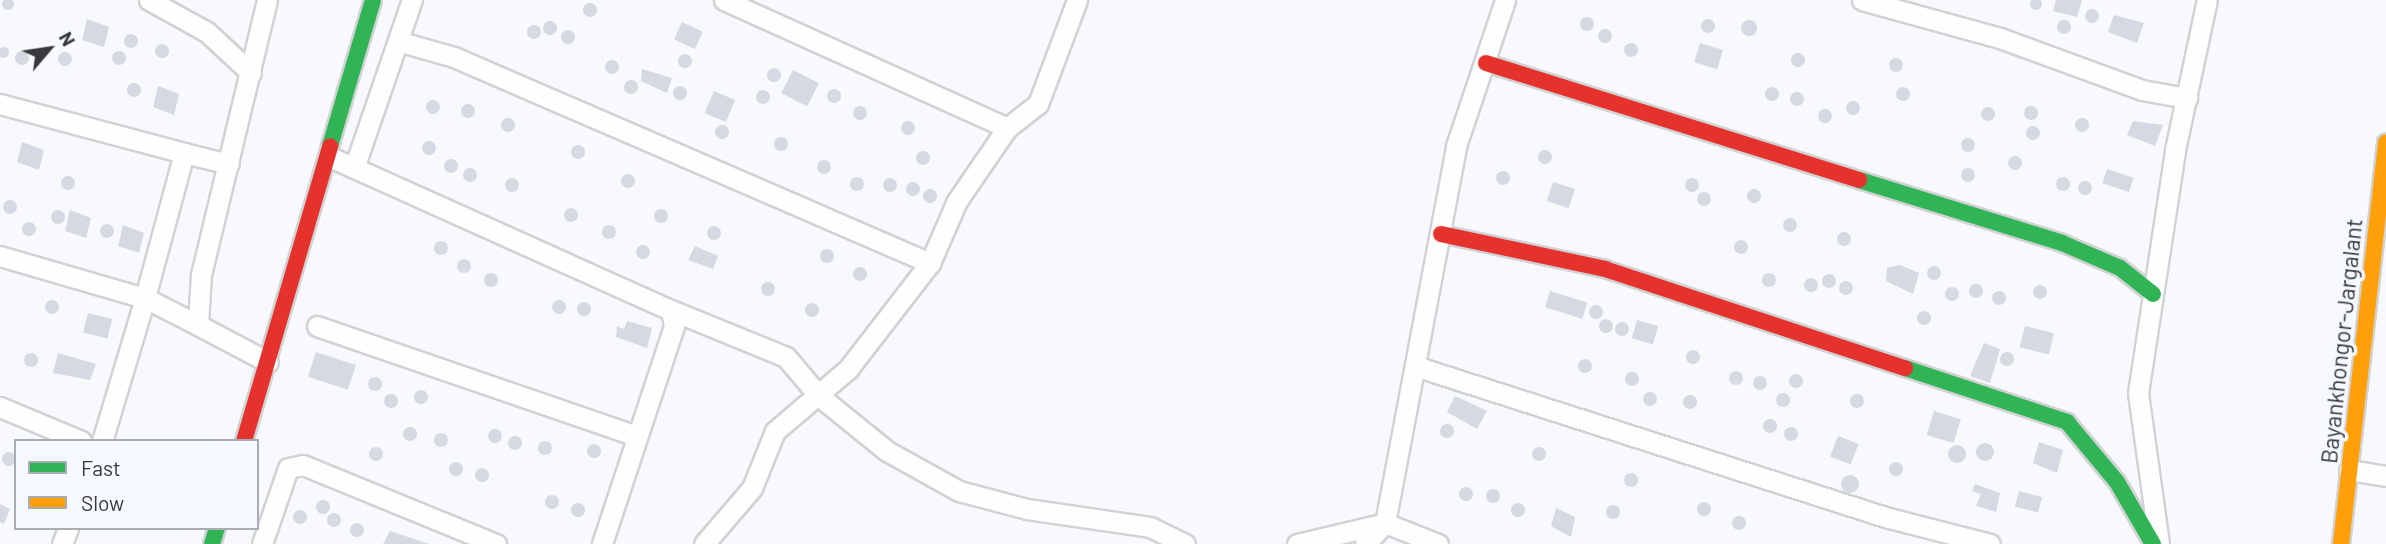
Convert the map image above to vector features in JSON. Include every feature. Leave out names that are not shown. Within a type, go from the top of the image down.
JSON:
[{"type":"street","points":[[149,0],[207,32],[251,73]]},
{"type":"street","points":[[198,325],[201,274],[267,0]]},
{"type":"street","points":[[245,439],[330,157],[373,0]]},
{"type":"street","points":[[354,168],[401,42],[412,0]]},
{"type":"street","points":[[724,0],[1007,128]]},
{"type":"street","points":[[704,544],[752,488],[775,431],[848,369],[929,263],[957,201],[1007,128],[1038,104],[1077,0]]},
{"type":"street","points":[[1366,544],[1385,523],[1418,367],[1426,292],[1441,234],[1457,146],[1505,0]]},
{"type":"street","points":[[1862,0],[2000,38],[2142,90],[2187,98]]},
{"type":"street","points":[[2160,544],[2138,393],[2187,98],[2207,0]]},
{"type":"street","points":[[401,42],[454,57],[929,263]]},
{"type":"street","points":[[1486,63],[2062,243],[2120,268],[2153,294]]},
{"type":"street","points":[[0,104],[229,164]]},
{"type":"street","name":"Bayankhongor-Jargalant","points":[[2340,544],[2386,143]]},
{"type":"street","points":[[103,439],[145,298],[184,153]]},
{"type":"street","points":[[330,157],[671,310],[786,357],[819,396],[887,451],[959,491],[1027,509],[1150,527],[1185,544]]},
{"type":"street","points":[[1441,234],[1605,269],[2067,422],[2116,482],[2153,544]]},
{"type":"street","points":[[0,256],[145,298],[268,362]]},
{"type":"street","points":[[602,544],[674,326],[671,310]]},
{"type":"street","points":[[2367,310],[2386,320]]},
{"type":"street","points":[[317,326],[636,436]]},
{"type":"street","points":[[1418,367],[1889,519],[1990,544]]},
{"type":"street","points":[[0,407],[76,439]]},
{"type":"street","points":[[262,544],[288,468],[303,466],[496,544]]},
{"type":"street","points":[[2349,470],[2386,476]]},
{"type":"street","points":[[1297,544],[1385,523],[1438,544]]},
{"type":"building","points":[[4,0],[12,0],[12,8],[4,8]]},
{"type":"building","points":[[2032,0],[2040,0],[2040,8],[2032,8]]},
{"type":"building","points":[[2056,0],[2082,0],[2077,17],[2053,11]]},
{"type":"building","points":[[587,3],[593,3],[597,10],[593,17],[587,17],[583,13],[583,7]]},
{"type":"building","points":[[2089,9],[2095,9],[2099,16],[2095,23],[2089,23],[2085,19],[2085,13]]},
{"type":"building","points":[[2114,15],[2144,23],[2137,43],[2108,32]]},
{"type":"building","points":[[1584,17],[1590,17],[1594,24],[1590,31],[1584,31],[1580,27],[1580,21]]},
{"type":"building","points":[[87,19],[109,27],[104,47],[82,40]]},
{"type":"building","points":[[1705,19],[1711,19],[1715,26],[1711,33],[1705,33],[1701,29],[1701,23]]},
{"type":"building","points":[[1749,20],[1755,22],[1755,34],[1749,36],[1743,34],[1741,28],[1743,22]]},
{"type":"building","points":[[2061,20],[2067,20],[2071,27],[2067,34],[2061,34],[2057,30],[2057,24]]},
{"type":"building","points":[[547,21],[553,21],[557,28],[553,35],[547,35],[543,31],[543,25]]},
{"type":"building","points":[[682,22],[703,32],[695,49],[674,39]]},
{"type":"building","points":[[531,25],[537,25],[541,32],[537,39],[531,39],[527,35],[527,29]]},
{"type":"building","points":[[1602,29],[1608,29],[1612,36],[1608,43],[1602,43],[1598,39],[1598,33]]},
{"type":"building","points":[[565,30],[571,30],[575,37],[571,44],[565,44],[561,40],[561,34]]},
{"type":"building","points":[[128,34],[134,34],[138,41],[134,48],[128,48],[124,44],[124,38]]},
{"type":"building","points":[[1628,43],[1634,43],[1638,50],[1634,57],[1628,57],[1624,53],[1624,47]]},
{"type":"building","points":[[1700,43],[1723,50],[1717,69],[1694,62]]},
{"type":"building","points":[[159,44],[165,44],[169,51],[165,58],[159,58],[155,54],[155,48]]},
{"type":"building","points":[[-1,48],[7,48],[7,56],[-1,56]]},
{"type":"building","points":[[19,51],[25,51],[29,58],[25,65],[19,65],[15,61],[15,55]]},
{"type":"building","points":[[116,51],[122,51],[126,58],[122,65],[116,65],[112,61],[112,55]]},
{"type":"building","points":[[62,52],[68,52],[72,59],[68,66],[62,66],[58,62],[58,56]]},
{"type":"building","points":[[1795,53],[1801,53],[1805,60],[1801,67],[1795,67],[1791,63],[1791,57]]},
{"type":"building","points":[[682,54],[688,54],[692,61],[688,68],[682,68],[678,64],[678,58]]},
{"type":"building","points":[[1893,58],[1899,58],[1903,65],[1899,72],[1893,72],[1889,68],[1889,62]]},
{"type":"building","points":[[609,60],[615,60],[619,67],[615,74],[609,74],[605,70],[605,64]]},
{"type":"building","points":[[771,68],[777,68],[781,75],[777,82],[771,82],[767,78],[767,72]]},
{"type":"building","points":[[642,69],[672,78],[667,93],[641,81]]},
{"type":"building","points":[[793,70],[819,83],[807,106],[781,93]]},
{"type":"building","points":[[628,80],[634,80],[638,87],[634,94],[628,94],[624,90],[624,84]]},
{"type":"building","points":[[131,83],[137,83],[141,90],[137,97],[131,97],[127,93],[127,87]]},
{"type":"building","points":[[158,86],[179,94],[174,115],[153,107]]},
{"type":"building","points":[[677,86],[683,86],[687,93],[683,100],[677,100],[673,96],[673,90]]},
{"type":"building","points":[[1769,87],[1775,87],[1779,94],[1775,101],[1769,101],[1765,97],[1765,91]]},
{"type":"building","points":[[1900,87],[1906,87],[1910,94],[1906,101],[1900,101],[1896,97],[1896,91]]},
{"type":"building","points":[[831,89],[837,89],[841,96],[837,103],[831,103],[827,99],[827,93]]},
{"type":"building","points":[[760,90],[766,90],[770,97],[766,104],[760,104],[756,100],[756,94]]},
{"type":"building","points":[[714,91],[735,100],[726,122],[705,113]]},
{"type":"building","points":[[1794,92],[1800,92],[1804,99],[1800,106],[1794,106],[1790,102],[1790,96]]},
{"type":"building","points":[[430,100],[436,100],[440,107],[436,114],[430,114],[426,110],[426,104]]},
{"type":"building","points":[[1850,101],[1856,101],[1860,108],[1856,115],[1850,115],[1846,111],[1846,105]]},
{"type":"building","points":[[465,104],[471,104],[475,111],[471,118],[465,118],[461,114],[461,108]]},
{"type":"building","points":[[857,106],[863,106],[867,113],[863,120],[857,120],[853,116],[853,110]]},
{"type":"building","points":[[2031,106],[2036,108],[2036,118],[2031,120],[2026,118],[2024,113],[2026,108]]},
{"type":"building","points":[[1985,107],[1991,107],[1995,114],[1991,121],[1985,121],[1981,117],[1981,111]]},
{"type":"building","points":[[1822,109],[1828,109],[1832,116],[1828,123],[1822,123],[1818,119],[1818,113]]},
{"type":"building","points":[[505,118],[511,118],[515,125],[511,132],[505,132],[501,128],[501,122]]},
{"type":"building","points":[[2079,118],[2085,118],[2089,125],[2085,132],[2079,132],[2075,128],[2075,122]]},
{"type":"building","points":[[905,121],[911,121],[915,128],[911,135],[905,135],[901,131],[901,125]]},
{"type":"building","points":[[2133,121],[2163,125],[2155,146],[2127,135]]},
{"type":"building","points":[[719,125],[725,125],[729,132],[725,139],[719,139],[715,135],[715,129]]},
{"type":"building","points":[[2030,126],[2036,126],[2040,133],[2036,140],[2030,140],[2026,136],[2026,130]]},
{"type":"building","points":[[778,137],[784,137],[788,144],[784,151],[778,151],[774,147],[774,141]]},
{"type":"building","points":[[1965,138],[1971,138],[1975,145],[1971,152],[1965,152],[1961,148],[1961,142]]},
{"type":"building","points":[[426,141],[432,141],[436,148],[432,155],[426,155],[422,151],[422,145]]},
{"type":"building","points":[[22,142],[44,150],[39,170],[17,162]]},
{"type":"building","points":[[575,145],[581,145],[585,152],[581,159],[575,159],[571,155],[571,149]]},
{"type":"building","points":[[1542,150],[1548,150],[1552,157],[1548,164],[1542,164],[1538,160],[1538,154]]},
{"type":"building","points":[[920,151],[926,151],[930,158],[926,165],[920,165],[916,161],[916,155]]},
{"type":"building","points":[[2012,156],[2018,156],[2022,163],[2018,170],[2012,170],[2008,166],[2008,160]]},
{"type":"building","points":[[448,159],[454,159],[458,166],[454,173],[448,173],[444,169],[444,163]]},
{"type":"building","points":[[821,160],[827,160],[831,167],[827,174],[821,174],[817,170],[817,164]]},
{"type":"building","points":[[467,168],[473,168],[477,175],[473,182],[467,182],[463,178],[463,172]]},
{"type":"building","points":[[1965,168],[1971,168],[1975,175],[1971,182],[1965,182],[1961,178],[1961,172]]},
{"type":"building","points":[[2107,169],[2134,178],[2129,192],[2102,183]]},
{"type":"building","points":[[1500,171],[1506,171],[1510,178],[1506,185],[1500,185],[1496,181],[1496,175]]},
{"type":"building","points":[[625,174],[631,174],[635,181],[631,188],[625,188],[621,184],[621,178]]},
{"type":"building","points":[[65,176],[71,176],[75,183],[71,190],[65,190],[61,186],[61,180]]},
{"type":"building","points":[[854,177],[860,177],[864,184],[860,191],[854,191],[850,187],[850,181]]},
{"type":"building","points":[[2060,177],[2066,177],[2070,184],[2066,191],[2060,191],[2056,187],[2056,181]]},
{"type":"building","points":[[509,178],[515,178],[519,185],[515,192],[509,192],[505,188],[505,182]]},
{"type":"building","points":[[887,178],[893,178],[897,185],[893,192],[887,192],[883,188],[883,182]]},
{"type":"building","points":[[1689,178],[1695,178],[1699,185],[1695,192],[1689,192],[1685,188],[1685,182]]},
{"type":"building","points":[[2082,181],[2088,181],[2092,188],[2088,195],[2082,195],[2078,191],[2078,185]]},
{"type":"building","points":[[910,182],[916,182],[920,189],[916,196],[910,196],[906,192],[906,186]]},
{"type":"building","points":[[1553,182],[1575,189],[1569,208],[1547,201]]},
{"type":"building","points":[[927,189],[933,189],[937,196],[933,203],[927,203],[923,199],[923,193]]},
{"type":"building","points":[[1751,189],[1757,189],[1761,196],[1757,203],[1751,203],[1747,199],[1747,193]]},
{"type":"building","points":[[1701,192],[1707,192],[1711,199],[1707,206],[1701,206],[1697,202],[1697,196]]},
{"type":"building","points":[[7,200],[13,200],[17,207],[13,214],[7,214],[3,210],[3,204]]},
{"type":"building","points":[[568,208],[574,208],[578,215],[574,222],[568,222],[564,218],[564,212]]},
{"type":"building","points":[[658,209],[664,209],[668,216],[664,223],[658,223],[654,219],[654,213]]},
{"type":"building","points":[[55,210],[61,210],[65,217],[61,224],[55,224],[51,220],[51,214]]},
{"type":"building","points":[[70,210],[91,218],[86,238],[65,231]]},
{"type":"building","points":[[1787,218],[1793,218],[1797,225],[1793,232],[1787,232],[1783,228],[1783,222]]},
{"type":"building","points":[[26,222],[32,222],[36,229],[32,236],[26,236],[22,232],[22,226]]},
{"type":"building","points":[[104,224],[110,224],[114,231],[110,238],[104,238],[100,234],[100,228]]},
{"type":"building","points":[[123,225],[144,233],[139,253],[118,246]]},
{"type":"building","points":[[606,225],[612,225],[616,232],[612,239],[606,239],[602,235],[602,229]]},
{"type":"building","points":[[711,226],[717,226],[721,233],[717,240],[711,240],[707,236],[707,230]]},
{"type":"building","points":[[1841,232],[1847,232],[1851,239],[1847,246],[1841,246],[1837,242],[1837,236]]},
{"type":"building","points":[[1738,240],[1744,240],[1748,247],[1744,254],[1738,254],[1734,250],[1734,244]]},
{"type":"building","points":[[438,241],[444,241],[448,248],[444,255],[438,255],[434,251],[434,245]]},
{"type":"building","points":[[640,245],[646,245],[650,252],[646,259],[640,259],[636,255],[636,249]]},
{"type":"building","points":[[695,246],[718,256],[713,269],[688,260]]},
{"type":"building","points":[[824,249],[830,249],[834,256],[830,263],[824,263],[820,259],[820,253]]},
{"type":"building","points":[[461,259],[467,259],[471,266],[467,273],[461,273],[457,269],[457,263]]},
{"type":"building","points":[[1900,265],[1919,273],[1913,294],[1886,281],[1887,268]]},
{"type":"building","points":[[1931,266],[1937,266],[1941,273],[1937,280],[1931,280],[1927,276],[1927,270]]},
{"type":"building","points":[[857,267],[863,267],[867,274],[863,281],[857,281],[853,277],[853,271]]},
{"type":"building","points":[[488,273],[494,273],[498,280],[494,287],[488,287],[484,283],[484,277]]},
{"type":"building","points":[[1766,273],[1772,273],[1776,280],[1772,287],[1766,287],[1762,283],[1762,277]]},
{"type":"building","points":[[1826,274],[1832,274],[1836,281],[1832,288],[1826,288],[1822,284],[1822,278]]},
{"type":"building","points":[[1808,278],[1814,278],[1818,285],[1814,292],[1808,292],[1804,288],[1804,282]]},
{"type":"building","points":[[1843,281],[1849,281],[1853,288],[1849,295],[1843,295],[1839,291],[1839,285]]},
{"type":"building","points":[[765,282],[771,282],[775,289],[771,296],[765,296],[761,292],[761,286]]},
{"type":"building","points":[[1973,284],[1979,284],[1983,291],[1979,298],[1973,298],[1969,294],[1969,288]]},
{"type":"building","points":[[2037,285],[2043,285],[2047,292],[2043,299],[2037,299],[2033,295],[2033,289]]},
{"type":"building","points":[[1949,287],[1955,287],[1959,294],[1955,301],[1949,301],[1945,297],[1945,291]]},
{"type":"building","points":[[1550,291],[1587,302],[1582,319],[1545,307]]},
{"type":"building","points":[[1996,291],[2002,291],[2006,298],[2002,305],[1996,305],[1992,301],[1992,295]]},
{"type":"building","points":[[49,300],[55,300],[59,307],[55,314],[49,314],[45,310],[45,304]]},
{"type":"building","points":[[556,300],[562,300],[566,307],[562,314],[556,314],[552,310],[552,304]]},
{"type":"building","points":[[581,302],[587,302],[591,309],[587,316],[581,316],[577,312],[577,306]]},
{"type":"building","points":[[809,303],[815,303],[819,310],[815,317],[809,317],[805,313],[805,307]]},
{"type":"building","points":[[1593,305],[1599,305],[1603,312],[1599,319],[1593,319],[1589,315],[1589,309]]},
{"type":"building","points":[[1921,311],[1927,311],[1931,318],[1927,325],[1921,325],[1917,321],[1917,315]]},
{"type":"building","points":[[88,313],[112,319],[107,338],[83,332]]},
{"type":"building","points":[[1603,319],[1609,319],[1613,326],[1609,333],[1603,333],[1599,329],[1599,323]]},
{"type":"building","points":[[1637,320],[1658,326],[1653,344],[1632,338]]},
{"type":"building","points":[[627,321],[652,328],[647,348],[616,337],[617,326],[624,329]]},
{"type":"building","points":[[1619,322],[1625,322],[1629,329],[1625,336],[1619,336],[1615,332],[1615,326]]},
{"type":"building","points":[[2025,326],[2054,333],[2049,355],[2020,347]]},
{"type":"building","points":[[1984,343],[2000,349],[1990,383],[1970,376]]},
{"type":"building","points":[[1690,350],[1696,350],[1700,357],[1696,364],[1690,364],[1686,360],[1686,354]]},
{"type":"building","points":[[316,352],[356,365],[348,390],[308,377]]},
{"type":"building","points":[[2004,352],[2010,352],[2014,359],[2010,366],[2004,366],[2000,362],[2000,356]]},
{"type":"building","points":[[28,353],[34,353],[38,360],[34,367],[28,367],[24,363],[24,357]]},
{"type":"building","points":[[58,353],[96,364],[90,380],[53,373]]},
{"type":"building","points":[[1582,359],[1588,359],[1592,366],[1588,373],[1582,373],[1578,369],[1578,363]]},
{"type":"building","points":[[1733,371],[1739,371],[1743,378],[1739,385],[1733,385],[1729,381],[1729,375]]},
{"type":"building","points":[[1629,372],[1635,372],[1639,379],[1635,386],[1629,386],[1625,382],[1625,376]]},
{"type":"building","points":[[1793,374],[1799,374],[1803,381],[1799,388],[1793,388],[1789,384],[1789,378]]},
{"type":"building","points":[[1757,376],[1763,376],[1767,383],[1763,390],[1757,390],[1753,386],[1753,380]]},
{"type":"building","points":[[372,377],[378,377],[382,384],[378,391],[372,391],[368,387],[368,381]]},
{"type":"building","points":[[418,390],[424,390],[428,397],[424,404],[418,404],[414,400],[414,394]]},
{"type":"building","points":[[1647,392],[1653,392],[1657,399],[1653,406],[1647,406],[1643,402],[1643,396]]},
{"type":"building","points":[[1780,393],[1786,393],[1790,400],[1786,407],[1780,407],[1776,403],[1776,397]]},
{"type":"building","points":[[388,394],[394,394],[398,401],[394,408],[388,408],[384,404],[384,398]]},
{"type":"building","points":[[1854,394],[1860,394],[1864,401],[1860,408],[1854,408],[1850,404],[1850,398]]},
{"type":"building","points":[[1687,395],[1693,395],[1697,402],[1693,409],[1687,409],[1683,405],[1683,399]]},
{"type":"building","points":[[1455,396],[1487,411],[1477,429],[1447,412]]},
{"type":"building","points":[[1934,411],[1961,419],[1953,443],[1927,435]]},
{"type":"building","points":[[1767,419],[1773,419],[1777,426],[1773,433],[1767,433],[1763,429],[1763,423]]},
{"type":"building","points":[[1444,424],[1450,424],[1454,431],[1450,438],[1444,438],[1440,434],[1440,428]]},
{"type":"building","points":[[407,427],[413,427],[417,434],[413,441],[407,441],[403,437],[403,431]]},
{"type":"building","points":[[1788,427],[1794,427],[1798,434],[1794,441],[1788,441],[1784,437],[1784,431]]},
{"type":"building","points":[[492,429],[498,429],[502,436],[498,443],[492,443],[488,439],[488,433]]},
{"type":"building","points":[[438,433],[444,433],[448,440],[444,447],[438,447],[434,443],[434,437]]},
{"type":"building","points":[[512,436],[518,436],[522,443],[518,450],[512,450],[508,446],[508,440]]},
{"type":"building","points":[[1838,436],[1859,444],[1851,464],[1830,457]]},
{"type":"building","points":[[542,441],[548,441],[552,448],[548,455],[542,455],[538,451],[538,445]]},
{"type":"building","points":[[2039,442],[2063,450],[2057,473],[2033,463]]},
{"type":"building","points":[[1985,443],[1991,446],[1994,452],[1991,458],[1985,461],[1979,458],[1976,452],[1979,446]]},
{"type":"building","points":[[591,444],[597,444],[601,451],[597,458],[591,458],[587,454],[587,448]]},
{"type":"building","points":[[1957,445],[1963,448],[1966,454],[1963,460],[1957,463],[1951,460],[1948,454],[1951,448]]},
{"type":"building","points":[[373,447],[379,447],[383,454],[379,461],[373,461],[369,457],[369,451]]},
{"type":"building","points":[[1536,447],[1542,447],[1546,454],[1542,461],[1536,461],[1532,457],[1532,451]]},
{"type":"building","points":[[6,452],[12,452],[14,464],[6,466],[2,462],[2,456]]},
{"type":"building","points":[[453,462],[459,462],[463,469],[459,476],[453,476],[449,472],[449,466]]},
{"type":"building","points":[[1893,462],[1899,462],[1903,469],[1899,476],[1893,476],[1889,472],[1889,466]]},
{"type":"building","points":[[479,468],[485,468],[489,475],[485,482],[479,482],[475,478],[475,472]]},
{"type":"building","points":[[1628,473],[1634,473],[1638,480],[1634,487],[1628,487],[1624,483],[1624,477]]},
{"type":"building","points":[[1850,475],[1856,478],[1859,484],[1856,490],[1850,493],[1844,490],[1841,484],[1844,478]]},
{"type":"building","points":[[1975,484],[2000,493],[1996,512],[1976,506],[1981,494],[1972,491]]},
{"type":"building","points":[[1463,487],[1469,487],[1473,494],[1469,501],[1463,501],[1459,497],[1459,491]]},
{"type":"building","points":[[1490,489],[1496,489],[1500,496],[1496,503],[1490,503],[1486,499],[1486,493]]},
{"type":"building","points":[[2019,491],[2042,497],[2038,513],[2015,506]]},
{"type":"building","points":[[549,495],[555,495],[559,502],[555,509],[549,509],[545,505],[545,499]]},
{"type":"building","points":[[320,500],[326,500],[330,507],[326,514],[320,514],[316,510],[316,504]]},
{"type":"building","points":[[1701,502],[1707,502],[1711,509],[1707,516],[1701,516],[1697,512],[1697,506]]},
{"type":"building","points":[[575,503],[581,503],[585,510],[581,517],[575,517],[571,513],[571,507]]},
{"type":"building","points":[[1515,503],[1521,503],[1525,510],[1521,517],[1515,517],[1511,513],[1511,507]]},
{"type":"building","points":[[0,504],[10,509],[4,524],[0,522]]},
{"type":"building","points":[[1610,505],[1616,505],[1620,512],[1616,519],[1610,519],[1606,515],[1606,509]]},
{"type":"building","points":[[1556,508],[1575,517],[1571,537],[1551,526]]},
{"type":"building","points":[[297,510],[303,510],[307,517],[303,524],[297,524],[293,520],[293,514]]},
{"type":"building","points":[[331,513],[337,513],[341,520],[337,527],[331,527],[327,523],[327,517]]},
{"type":"building","points":[[1736,516],[1742,516],[1746,523],[1742,530],[1736,530],[1732,526],[1732,520]]},
{"type":"building","points":[[354,523],[360,523],[364,530],[360,537],[354,537],[350,533],[350,527]]},
{"type":"building","points":[[390,531],[429,544],[383,544]]},
{"type":"traffic: fast","points":[[330,146],[373,0]]},
{"type":"traffic: fast","points":[[1859,180],[2062,243],[2120,268],[2153,294]]},
{"type":"traffic: fast","points":[[1905,368],[2067,422],[2117,482],[2153,544]]},
{"type":"traffic: fast","points":[[212,544],[216,530]]},
{"type":"traffic: slow","points":[[2341,544],[2386,143]]},
{"type":"traffic: jam","points":[[1486,63],[1859,180]]},
{"type":"traffic: jam","points":[[245,439],[330,146]]},
{"type":"traffic: jam","points":[[1441,234],[1605,269],[1905,368]]}]
